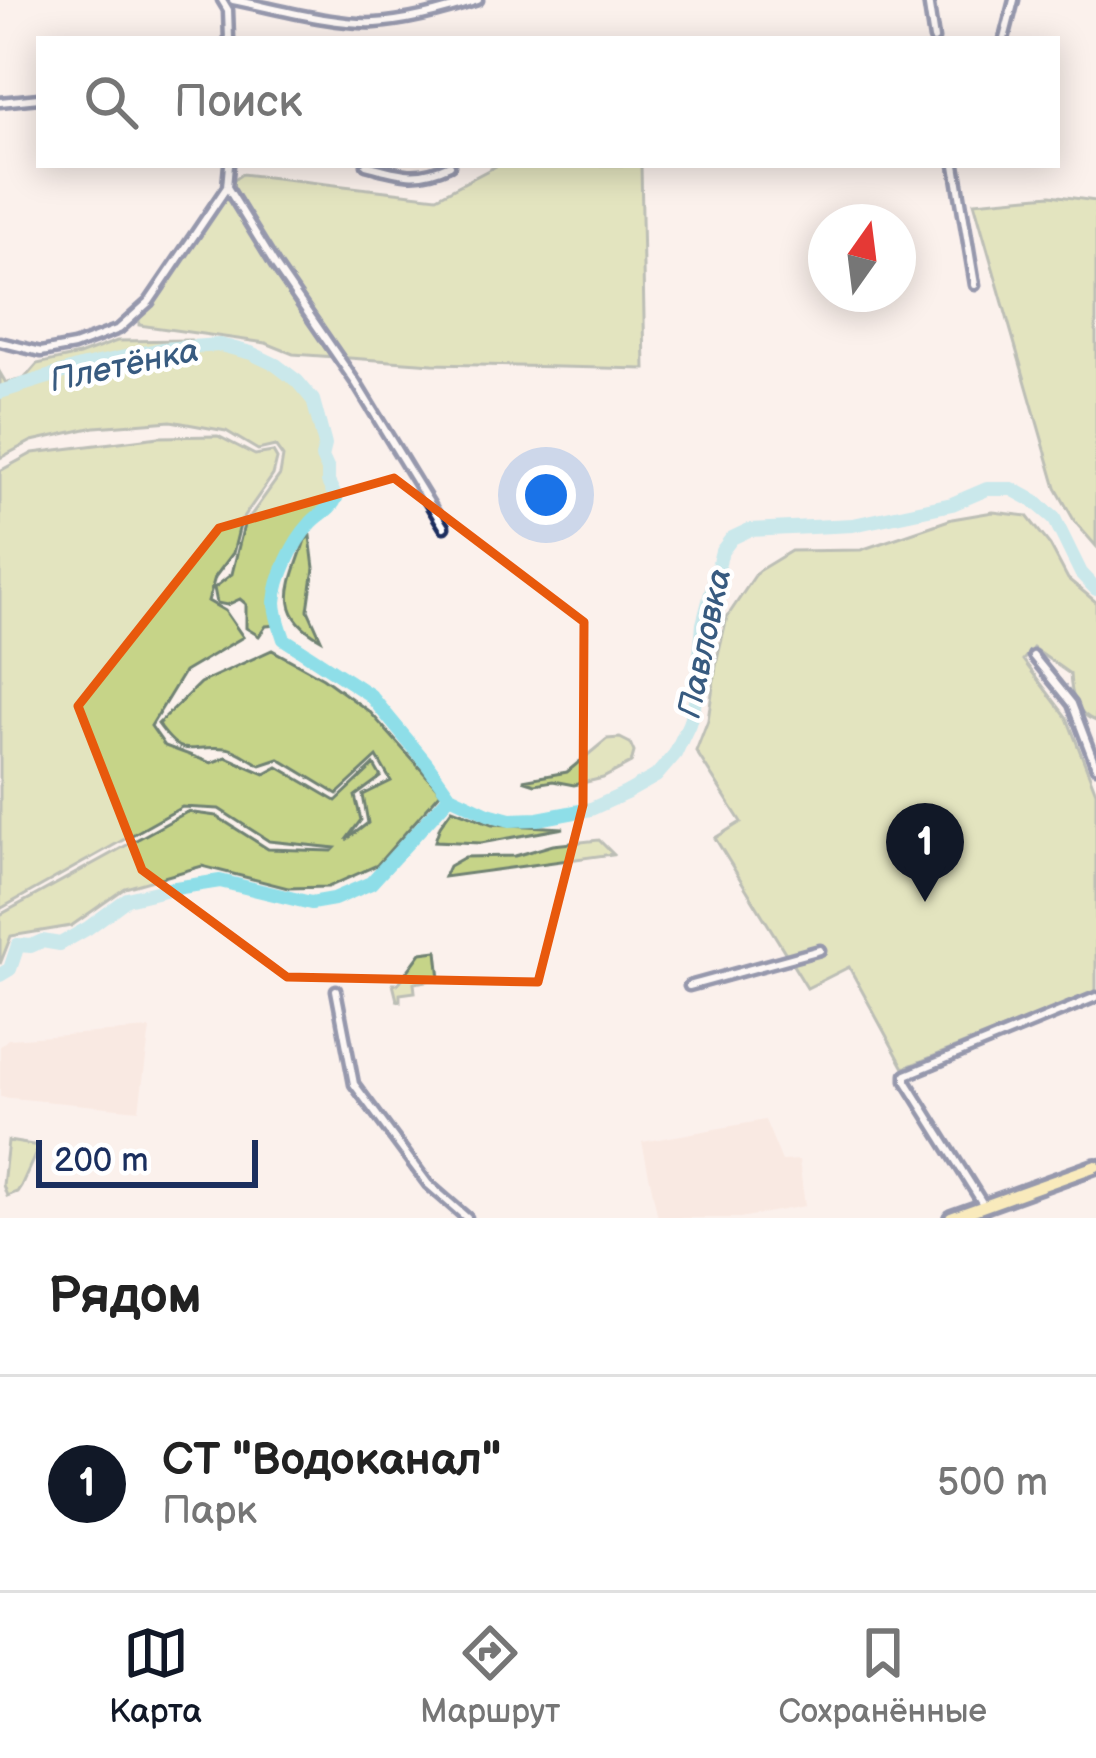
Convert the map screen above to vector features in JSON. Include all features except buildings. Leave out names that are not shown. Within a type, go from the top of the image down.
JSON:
[{"type":"main road","points":[[951,1218],[1096,1166]]},
{"type":"street","points":[[222,0],[228,10],[230,36]]},
{"type":"street","points":[[233,0],[374,23],[437,14],[478,0]]},
{"type":"street","points":[[928,0],[934,36]]},
{"type":"street","points":[[1005,36],[1014,0]]},
{"type":"street","points":[[0,102],[36,98]]},
{"type":"street","points":[[0,342],[41,352],[74,346],[118,329],[149,302],[227,187],[229,168]]},
{"type":"street","points":[[378,168],[411,176],[442,168]]},
{"type":"street","points":[[955,168],[974,285]]},
{"type":"street","points":[[227,187],[444,527]]},
{"type":"street","points":[[1034,656],[1072,704],[1096,767]]},
{"type":"street","points":[[689,986],[820,950]]},
{"type":"street","points":[[336,990],[354,1084],[428,1184],[467,1218]]},
{"type":"street","points":[[984,1207],[906,1075],[1096,998]]},
{"type":"highlighted area","points":[[394,478],[584,622],[583,805],[538,982],[287,977],[142,870],[78,706],[219,528]]},
{"type":"shaded area","points":[[150,1029],[139,1110],[0,1097],[0,1046],[8,1039]]},
{"type":"shaded area","points":[[765,1120],[782,1161],[799,1160],[805,1206],[740,1218],[658,1218],[642,1142]]},
{"type":"green space","points":[[492,168],[641,168],[645,369],[433,364],[293,354],[266,343],[139,325],[139,318],[242,174],[437,197]]},
{"type":"green space","points":[[1051,195],[1096,201],[1096,546],[1075,522],[1056,488],[974,202]]},
{"type":"green space","points":[[191,340],[251,353],[297,381],[313,400],[325,445],[322,457],[336,498],[291,552],[275,596],[279,625],[266,626],[259,636],[246,628],[246,604],[240,599],[227,605],[217,603],[214,588],[232,574],[244,525],[280,475],[283,457],[275,446],[258,450],[226,431],[171,421],[95,427],[32,441],[0,458],[0,373],[6,383],[24,379],[37,364],[117,341]]},
{"type":"green space","points":[[218,436],[255,455],[273,452],[277,459],[273,475],[241,521],[233,553],[215,577],[208,601],[225,611],[243,637],[184,672],[151,726],[165,746],[211,763],[226,757],[265,774],[278,767],[336,801],[374,765],[381,777],[355,796],[361,820],[346,840],[368,823],[363,795],[391,781],[377,757],[337,794],[279,759],[261,765],[230,749],[181,747],[158,724],[200,683],[272,650],[323,678],[370,712],[441,792],[377,865],[328,887],[288,888],[202,866],[125,888],[71,926],[11,936],[0,964],[0,915],[187,812],[216,816],[268,849],[335,848],[269,841],[219,809],[182,807],[0,909],[0,471],[33,453],[159,437]]},
{"type":"green space","points":[[993,512],[1027,516],[1068,579],[1096,602],[1096,721],[1075,702],[1070,674],[1033,648],[1023,660],[1067,718],[1096,792],[1096,992],[904,1068],[849,967],[807,988],[715,838],[741,822],[696,751],[708,720],[727,617],[758,571],[791,551],[861,550],[952,519]]},
{"type":"green space","points":[[310,536],[314,568],[308,610],[321,639],[296,618],[289,595]]},
{"type":"green space","points":[[620,738],[634,752],[631,763],[603,778],[574,785],[523,780],[567,772],[607,739]]},
{"type":"green space","points":[[452,809],[492,824],[564,828],[481,843],[435,841]]},
{"type":"green space","points":[[599,840],[613,854],[444,877],[449,866],[465,857],[515,856],[553,845]]},
{"type":"green space","points":[[437,951],[440,979],[414,983],[415,992],[400,994],[397,1000],[393,984],[398,984],[421,953]]},
{"type":"green space","points":[[8,1141],[39,1146],[21,1186],[7,1196],[3,1185]]},
{"type":"waterway","name":"Павловка","points":[[0,392],[161,349],[220,345],[251,353],[297,381],[313,400],[325,445],[322,457],[336,498],[304,531],[282,571],[275,602],[284,639],[370,695],[450,796],[510,820],[591,809],[656,776],[675,754],[696,698],[703,624],[722,551],[732,538],[749,530],[853,525],[952,504],[987,489],[1012,489],[1054,518],[1081,573],[1096,589]]},
{"type":"waterway","name":"Павловка","points":[[0,975],[10,969],[18,945],[60,944],[127,899],[169,889],[220,881],[311,903],[334,899],[371,883],[450,796]]},
{"type":"place","name":"СТ \"Водоканал\"","points":[[925,902]]},
{"type":"water label","name":"Плетёнка","points":[[124,364]]}]
